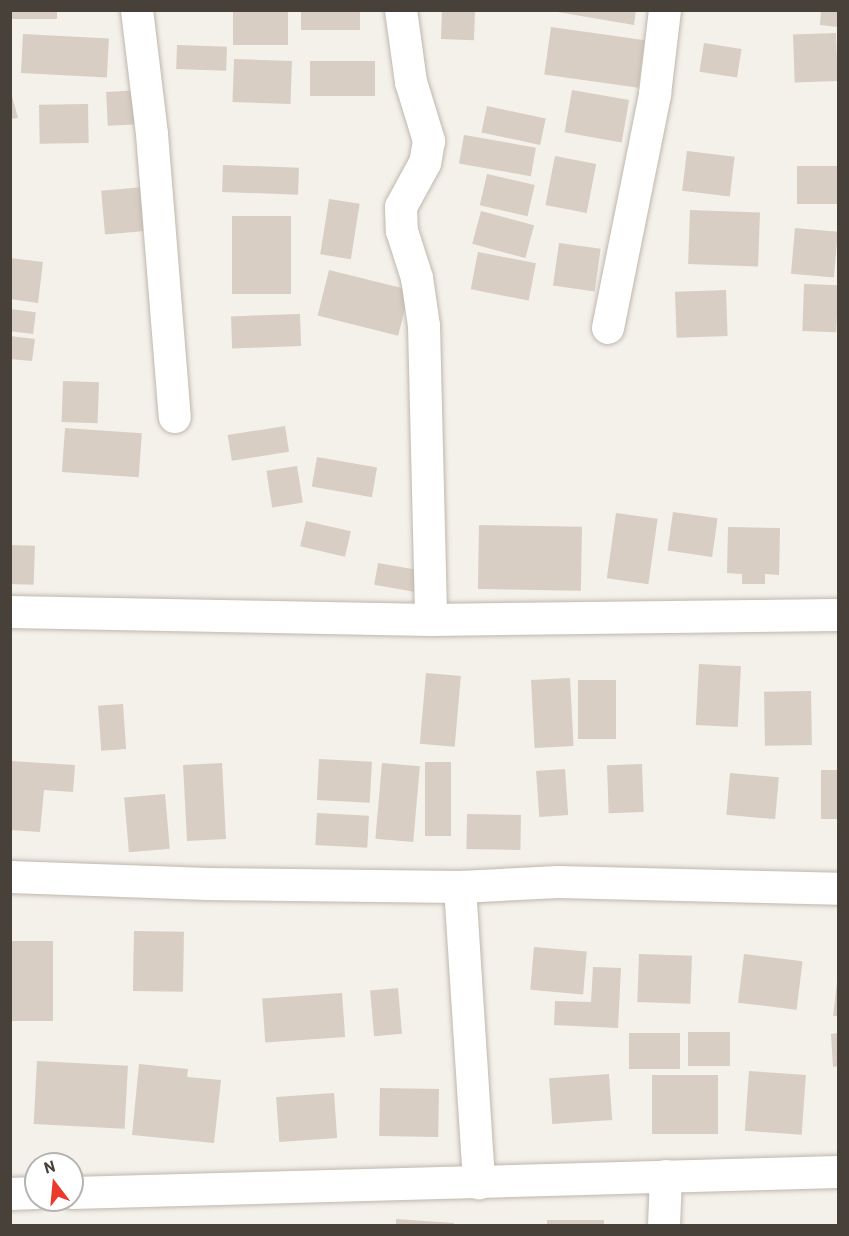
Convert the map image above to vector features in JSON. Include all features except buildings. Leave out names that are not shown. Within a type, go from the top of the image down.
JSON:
[{"type":"street","points":[[137,10],[152,134],[175,417]]},
{"type":"street","points":[[401,10],[411,82],[429,141],[425,163],[401,207],[402,231],[417,278],[424,326],[431,620]]},
{"type":"street","points":[[608,328],[655,94],[664,10]]},
{"type":"street","points":[[10,612],[431,620],[838,615]]},
{"type":"street","points":[[10,877],[208,884],[460,887],[558,882],[838,889]]},
{"type":"street","points":[[460,887],[479,1183]]},
{"type":"street","points":[[84,1192],[838,1172]]},
{"type":"street","points":[[664,1226],[666,1176]]}]
